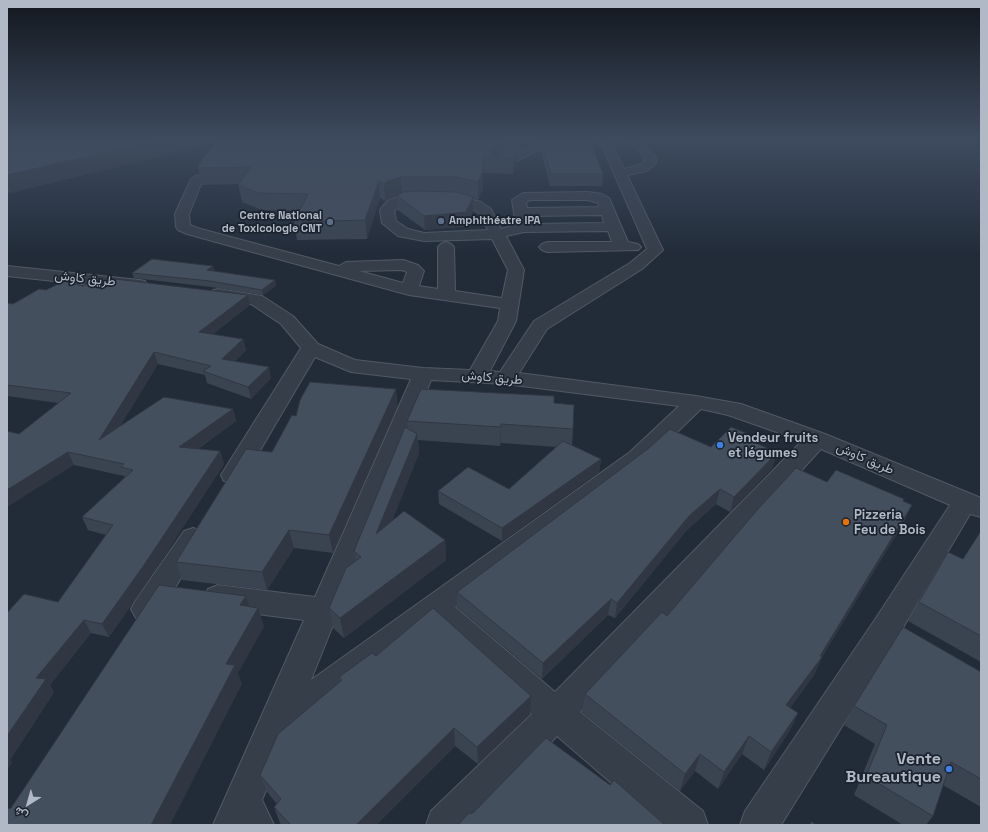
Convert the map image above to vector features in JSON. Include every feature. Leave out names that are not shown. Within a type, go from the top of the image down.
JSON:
[{"type":"street","points":[[622,178],[654,250]]},
{"type":"street","points":[[197,179],[182,214],[183,227],[192,232],[321,268],[409,290],[510,304]]},
{"type":"street","points":[[477,376],[507,321],[516,270],[497,234],[486,212],[476,205],[457,200],[402,200],[394,203],[387,210],[389,223],[403,233],[424,237],[497,234],[524,228],[613,228]]},
{"type":"street","points":[[524,228],[521,212],[608,211],[613,228],[622,246]]},
{"type":"street","points":[[547,247],[622,246],[654,250]]},
{"type":"street","points":[[446,247],[446,296]]},
{"type":"street","points":[[506,378],[540,324],[636,266],[654,250]]},
{"type":"street","points":[[321,268],[403,265],[416,271],[409,290]]},
{"type":"street","name":"طريق كاوش","points":[[7,271],[156,287]]},
{"type":"street","name":"طريق كاوش","points":[[203,292],[256,300],[287,320],[311,348],[351,366],[423,374],[506,378],[696,402],[733,409],[817,439],[973,505]]},
{"type":"street","points":[[133,629],[211,509],[311,348]]},
{"type":"street","points":[[243,817],[276,725],[423,374]]},
{"type":"street","points":[[276,725],[434,606],[638,457],[696,402]]},
{"type":"street","points":[[445,825],[556,714],[817,439]]},
{"type":"street","points":[[758,825],[887,627],[973,505]]},
{"type":"street","points":[[159,590],[324,610]]},
{"type":"street","points":[[434,606],[556,714],[690,825]]},
{"type":"street","points":[[887,627],[914,643]]},
{"type":"building","points":[[243,178],[398,178],[387,181],[384,184],[379,181],[365,220],[294,222],[308,194],[258,193],[238,185]]},
{"type":"building","points":[[460,178],[480,178],[478,182]]},
{"type":"building","points":[[403,192],[456,192],[473,197],[466,212],[424,216],[397,196]]},
{"type":"building","points":[[152,259],[213,266],[207,270],[275,280],[262,290],[210,281],[132,273]]},
{"type":"building","points":[[115,279],[248,295],[199,332],[243,339],[222,359],[269,367],[248,387],[203,371],[211,366],[154,352],[99,440],[164,397],[233,409],[179,447],[220,451],[142,568],[102,624],[84,620],[36,678],[46,679],[7,736],[7,613],[24,594],[58,602],[113,525],[82,517],[133,470],[121,467],[124,464],[68,452],[7,490],[7,431],[19,434],[71,393],[7,385],[7,303],[13,304],[39,289],[46,290],[64,281],[83,286],[87,284],[104,286]]},
{"type":"building","points":[[310,382],[396,389],[329,535],[289,530],[262,572],[176,562],[246,449],[272,452],[292,415],[296,416],[300,400]]},
{"type":"building","points":[[421,389],[554,396],[554,403],[574,405],[573,429],[501,424],[501,427],[407,421]]},
{"type":"building","points":[[405,427],[417,434],[376,534],[404,511],[445,540],[340,618],[329,608],[346,568],[361,557],[354,551]]},
{"type":"building","points":[[731,427],[756,437],[752,441],[777,453],[734,497],[720,489],[689,516],[617,603],[611,599],[543,663],[457,592],[649,448],[670,429],[711,447]]},
{"type":"building","points":[[563,441],[601,459],[502,528],[438,491],[468,467],[509,489]]},
{"type":"building","points":[[796,468],[827,482],[836,470],[904,499],[903,501],[912,505],[820,656],[822,657],[786,705],[798,713],[771,752],[749,736],[724,772],[700,754],[685,774],[585,694],[662,612],[667,616],[758,509]]},
{"type":"building","points":[[981,531],[981,636],[919,602],[948,552],[963,559]]},
{"type":"building","points":[[159,585],[246,596],[240,605],[258,608],[226,664],[235,665],[151,825],[7,825],[7,809],[11,808]]},
{"type":"building","points":[[433,608],[531,696],[477,747],[454,728],[357,824],[359,825],[291,825],[274,807],[281,799],[260,775],[278,734],[342,680],[339,677],[372,653],[376,656]]},
{"type":"building","points":[[903,627],[981,672],[981,779],[951,762],[933,816],[866,776],[887,725],[854,706]]},
{"type":"building","points":[[546,738],[610,785],[614,780],[665,825],[458,825],[468,814],[473,813]]},
{"type":"building","points":[[811,822],[817,825],[810,825]]},
{"type":"place","name":"Amphithéatre IPA","points":[[441,221]]},
{"type":"place","name":"Centre National de Toxicologie CNT","points":[[330,222]]},
{"type":"place","name":"Vendeur fruits et légumes","points":[[720,445]]},
{"type":"place","name":"Pizzeria Feu de Bois","points":[[846,522]]},
{"type":"place","name":"Vente Bureautique","points":[[949,769]]}]
